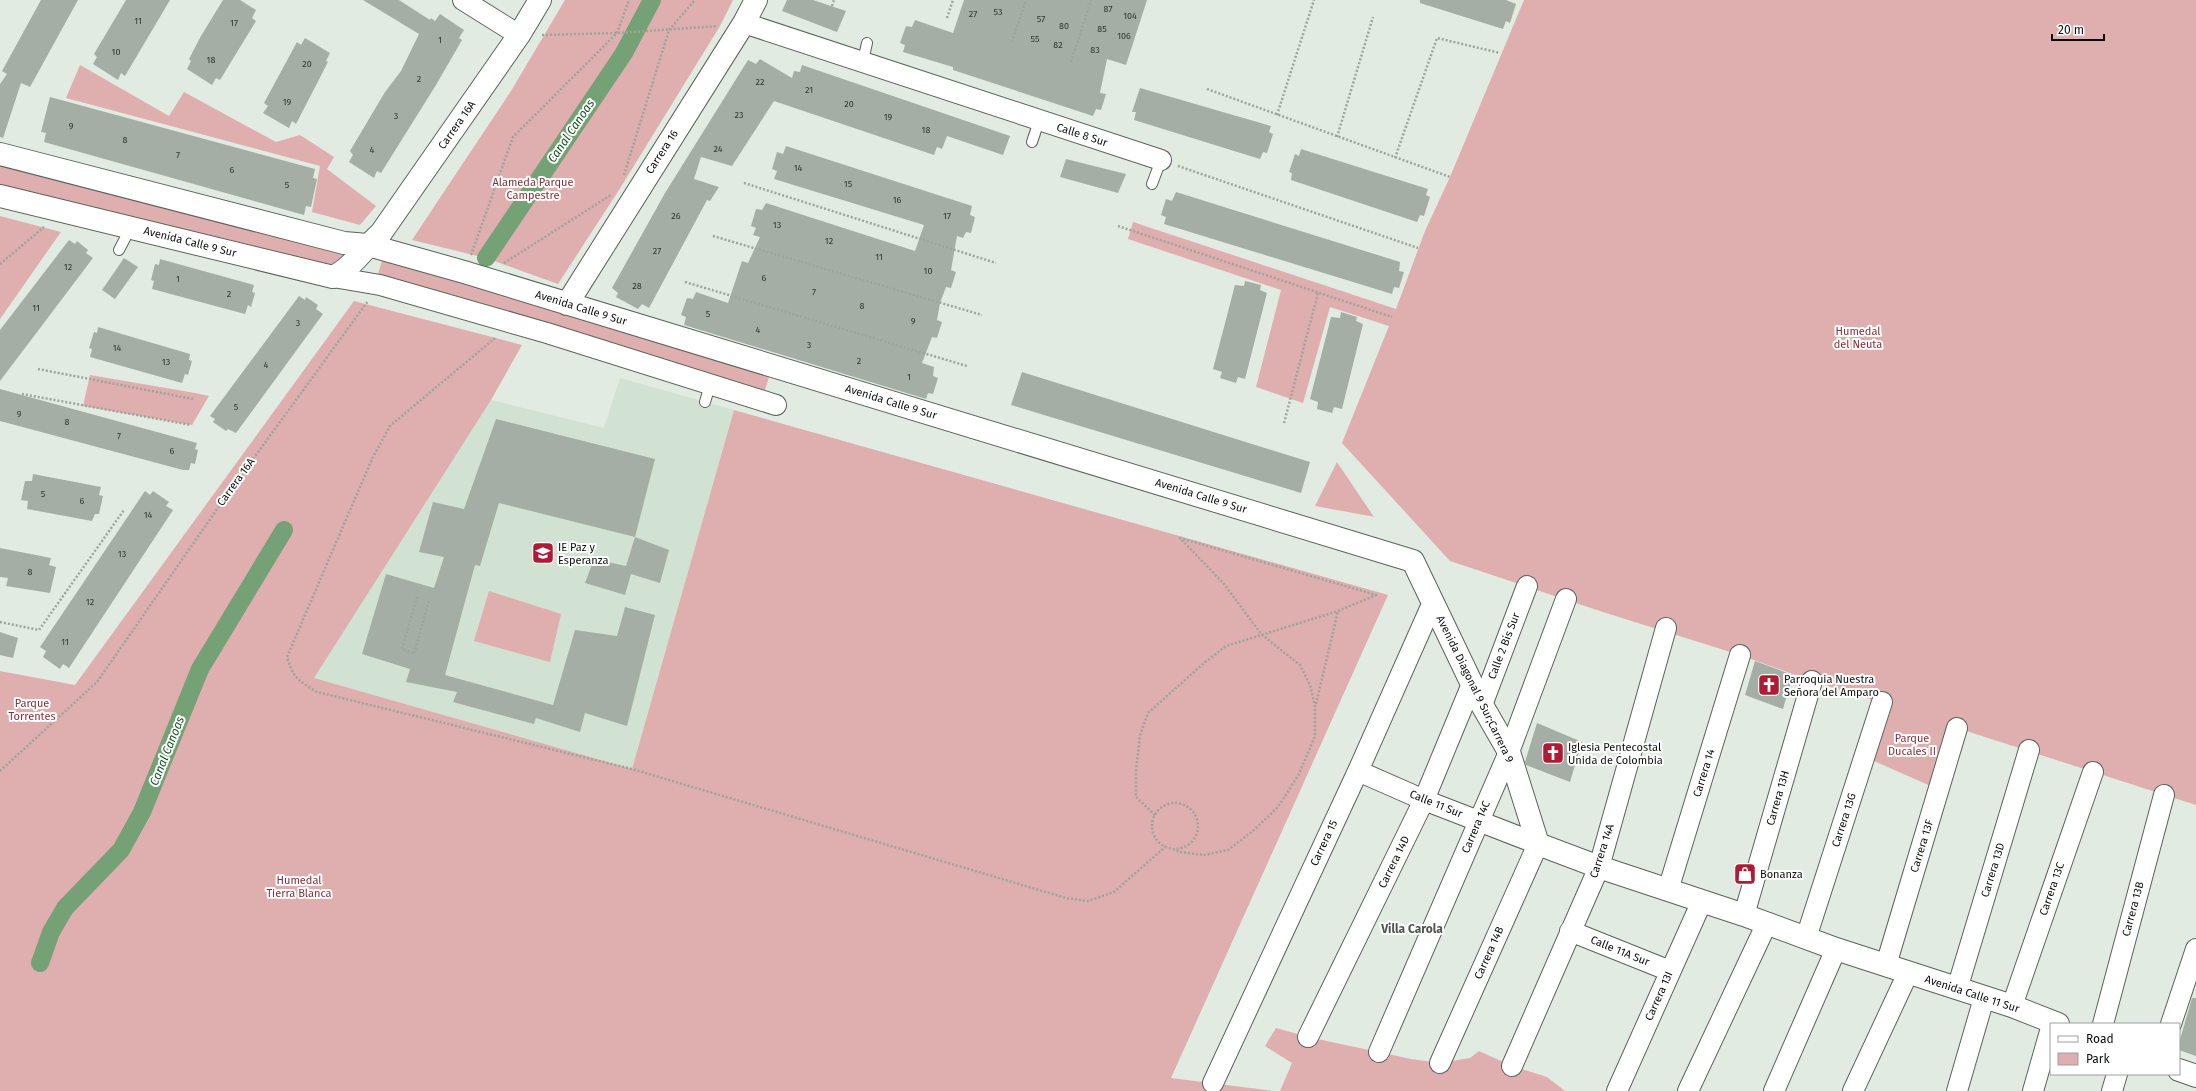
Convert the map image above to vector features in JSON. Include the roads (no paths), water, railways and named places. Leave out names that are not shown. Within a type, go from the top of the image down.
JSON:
[{"type":"street","points":[[463,0],[519,35]]},
{"type":"street","name":"Carrera 16A","points":[[368,245],[381,233],[519,35],[540,0]]},
{"type":"street","name":"Carrera 16","points":[[567,304],[744,23],[756,0]]},
{"type":"street","name":"Calle 8 Sur","points":[[744,23],[865,52],[1039,121],[1161,160]]},
{"type":"street","name":"Avenida Calle 9 Sur","points":[[0,154],[344,244],[368,245],[464,272],[1413,561]]},
{"type":"street","name":"Avenida Calle 9 Sur","points":[[0,196],[332,277]]},
{"type":"street","points":[[332,277],[344,271],[368,245]]},
{"type":"street","points":[[332,277],[380,285],[513,324],[707,393],[776,406]]},
{"type":"street","name":"Avenida Diagonal 9 Sur;Carrera 9","points":[[1413,561],[1482,705],[1509,752],[1538,844]]},
{"type":"street","name":"Calle 2 Bis Sur","points":[[1482,705],[1527,586]]},
{"type":"street","name":"Carrera 14C","points":[[1379,1052],[1509,752],[1566,599]]},
{"type":"street","name":"Carrera 15","points":[[1213,1083],[1358,771],[1433,602]]},
{"type":"street","name":"Carrera 14A","points":[[1512,1066],[1599,867],[1666,628]]},
{"type":"street","name":"Carrera 14","points":[[1668,890],[1740,655]]},
{"type":"street","name":"Carrera 13H","points":[[1744,915],[1812,681]]},
{"type":"street","name":"Carrera 14D","points":[[1308,1037],[1424,800],[1472,684]]},
{"type":"street","name":"Carrera 13G","points":[[1806,938],[1882,702]]},
{"type":"street","name":"Carrera 13F","points":[[1886,965],[1957,728]]},
{"type":"street","name":"Carrera 13D","points":[[1958,989],[2029,750]]},
{"type":"street","name":"Calle 11 Sur","points":[[1358,771],[1424,800],[1538,844]]},
{"type":"street","name":"Carrera 13C","points":[[2012,1006],[2093,772]]},
{"type":"street","name":"Carrera 13B","points":[[2103,1023],[2164,794]]},
{"type":"street","name":"Avenida Calle 11 Sur","points":[[1538,844],[1599,867],[1767,923],[1836,949],[2012,1006],[2050,1024]]},
{"type":"street","name":"Carrera 14B","points":[[1440,1063],[1538,844]]},
{"type":"street","name":"Carrera 13I","points":[[1617,1091],[1702,901]]},
{"type":"street","points":[[1688,1091],[1767,923]]},
{"type":"street","name":"Calle 11A Sur","points":[[1570,931],[1670,971]]},
{"type":"street","points":[[1774,1091],[1836,949]]},
{"type":"street","points":[[2171,1023],[2192,976],[2196,949]]},
{"type":"street","points":[[1853,1091],[1908,973]]},
{"type":"street","points":[[1957,1091],[1984,998]]},
{"type":"street","points":[[2033,1091],[2050,1035]]},
{"type":"street","points":[[2180,1070],[2196,1076]]},
{"type":"street","points":[[2112,1091],[2117,1075]]},
{"type":"lane","points":[[1032,142],[1039,121]]},
{"type":"lane","points":[[1152,184],[1161,160]]},
{"type":"lane","points":[[119,250],[131,227]]},
{"type":"waterway","name":"Canal Canoas","points":[[486,258],[624,53],[652,0]]},
{"type":"waterway","name":"Canal Canoas","points":[[40,963],[51,932],[65,908],[121,850],[142,812],[200,669],[284,530]]},
{"type":"place","name":"IE Paz y Esperanza","points":[[543,553]]},
{"type":"place","name":"Parroquia Nuestra Señora del Amparo","points":[[1769,685]]},
{"type":"place","name":"Iglesia Pentecostal Unida de Colombia","points":[[1553,753]]},
{"type":"place","name":"Bonanza","points":[[1745,874]]},
{"type":"district","name":"Villa Carola","points":[[1412,929]]},
{"type":"park label","name":"Alameda Parque Campestre","points":[[533,188]]},
{"type":"park label","name":"Humedal del Neuta","points":[[1858,337]]},
{"type":"park label","name":"Parque Torrentes","points":[[32,709]]},
{"type":"park label","name":"Parque Ducales II","points":[[1912,744]]},
{"type":"park label","name":"Humedal Tierra Blanca","points":[[299,886]]}]
